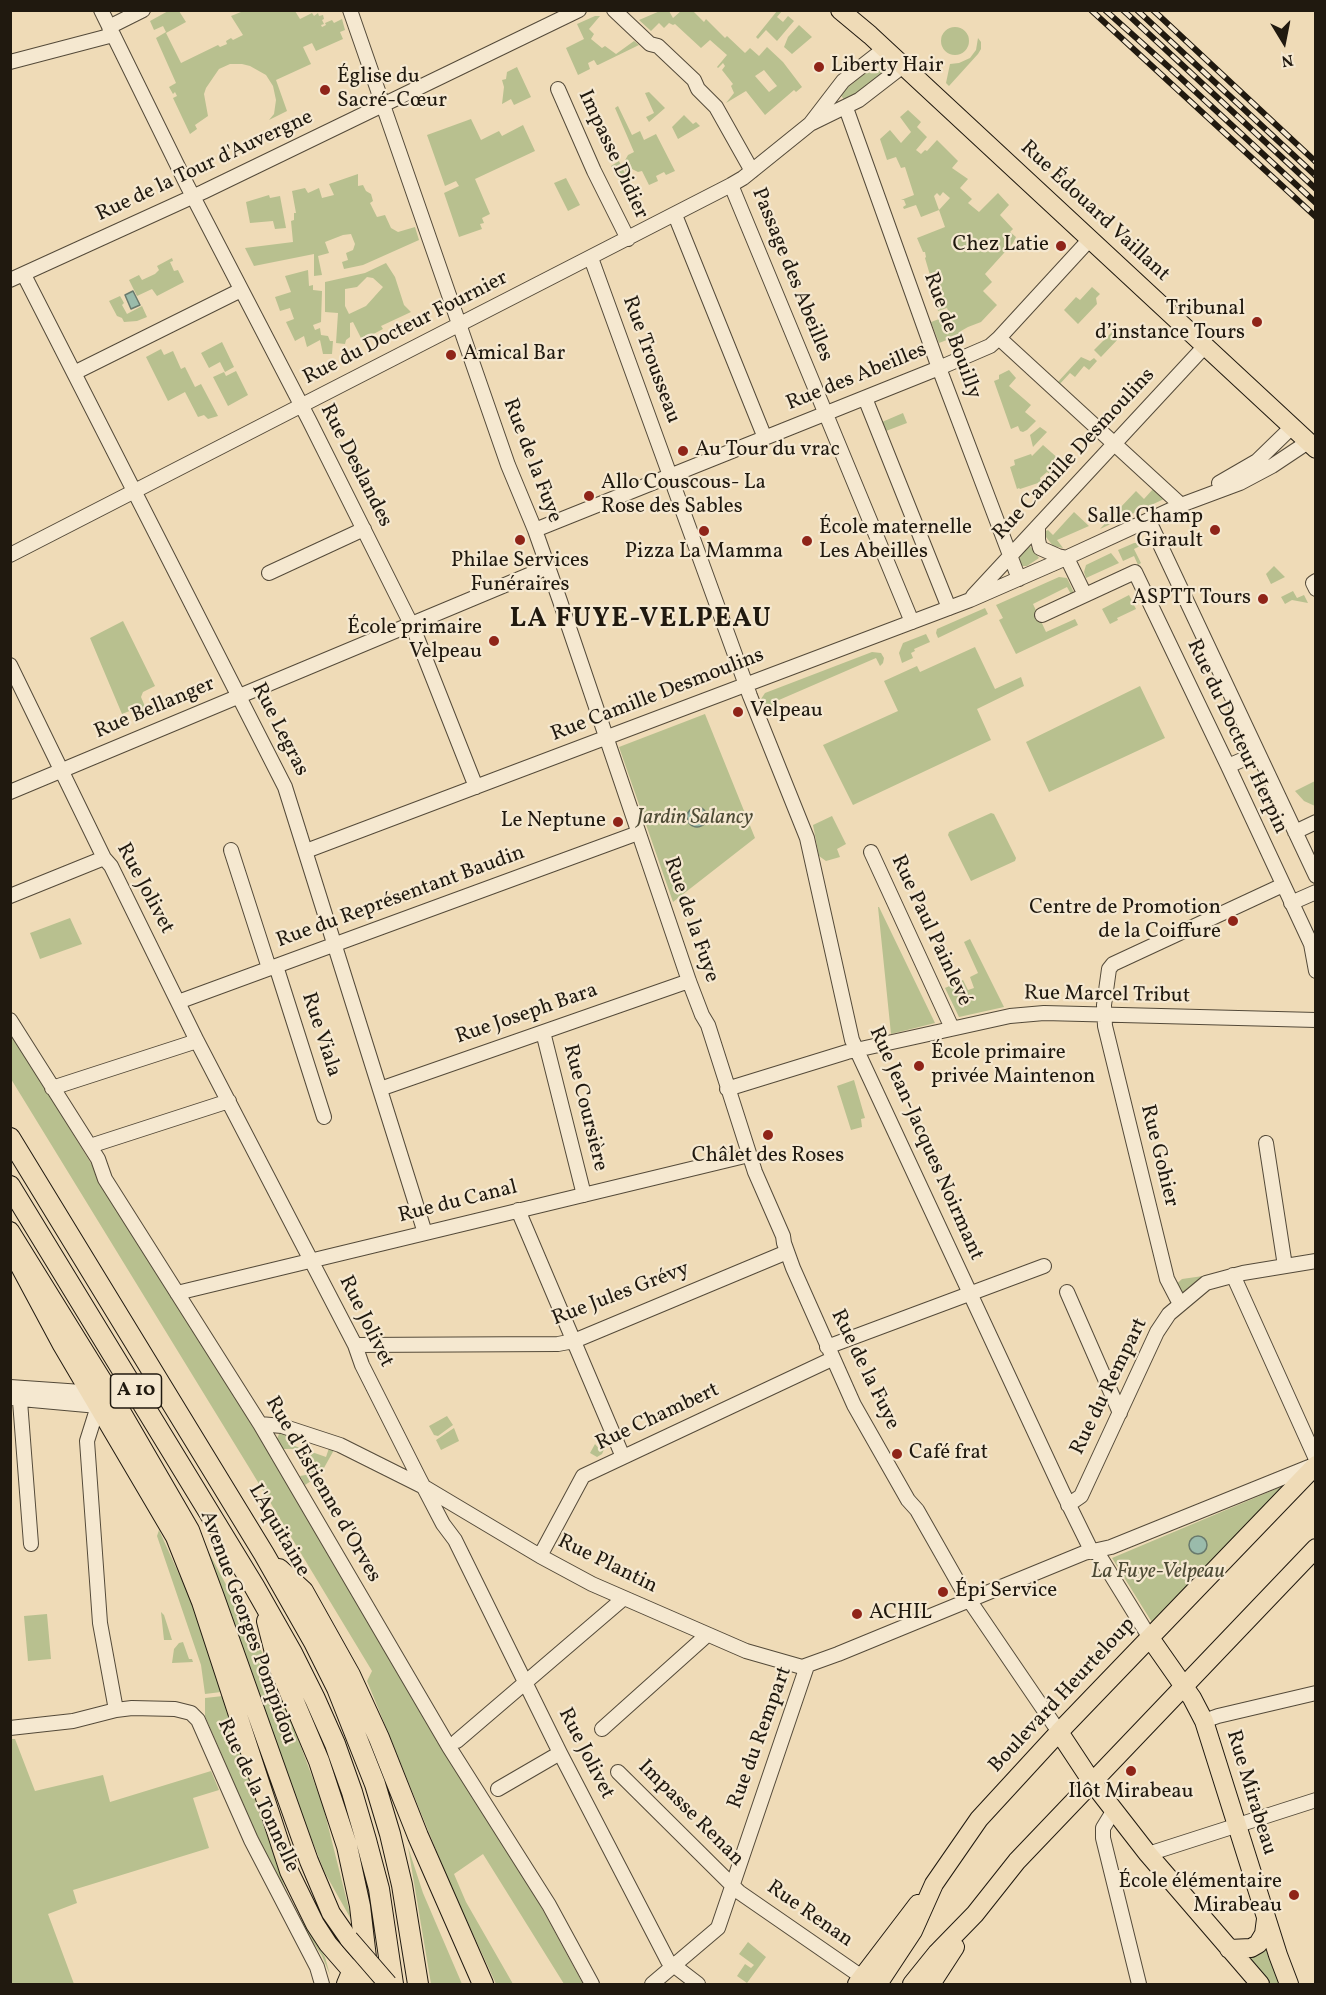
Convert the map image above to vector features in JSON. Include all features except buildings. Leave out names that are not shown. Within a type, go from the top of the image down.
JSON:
[{"type":"highway","name":"L'Aquitaine","points":[[10,1138],[264,1554],[314,1642],[337,1688],[375,1784],[402,1885],[418,1984]]},
{"type":"highway","name":"A 10","points":[[10,1186],[260,1596],[315,1699],[335,1744],[352,1792],[379,1889],[393,1984]]},
{"type":"highway","points":[[264,1554],[303,1591],[333,1642],[375,1727],[418,1836],[483,1984]]},
{"type":"highway","points":[[260,1596],[278,1664],[319,1761],[347,1846],[360,1906],[360,1978]]},
{"type":"highway","points":[[418,1836],[439,1904],[470,1984]]},
{"type":"main road","name":"Rue Édouard Vaillant","points":[[840,10],[1312,445]]},
{"type":"main road","name":"Avenue Georges Pompidou","points":[[10,1231],[99,1397],[116,1436],[166,1519],[189,1569],[289,1871],[315,1924],[328,1944],[360,1978],[388,1984]]},
{"type":"main road","name":"Avenue Georges Pompidou","points":[[10,1248],[47,1318],[99,1397],[176,1504],[190,1530],[216,1597],[309,1862],[331,1913],[349,1939],[360,1978]]},
{"type":"main road","name":"Boulevard Heurteloup","points":[[866,1982],[899,1926],[934,1884],[979,1819],[1059,1732],[1316,1465]]},
{"type":"main road","points":[[912,1984],[937,1953],[975,1914],[1017,1861],[1316,1548]]},
{"type":"main road","name":"Rue Mirabeau","points":[[1150,1638],[1184,1686],[1204,1721],[1289,1984]]},
{"type":"main road","points":[[1059,1732],[1092,1782],[1148,1854],[1260,1984]]},
{"type":"main road","points":[[931,1984],[975,1914]]},
{"type":"main road","points":[[1230,1949],[1246,1949],[1258,1944],[1264,1934],[1266,1918]]},
{"type":"street","name":"Rue Deslandes","points":[[101,10],[411,624],[476,787]]},
{"type":"street","points":[[10,62],[111,31],[143,10]]},
{"type":"street","points":[[351,13],[365,10]]},
{"type":"street","name":"Rue de la Tour d'Auvergne","points":[[17,278],[194,196],[579,10]]},
{"type":"street","points":[[614,10],[650,44],[658,46],[694,80],[698,89],[716,107],[752,171]]},
{"type":"street","name":"Rue de la Fuye","points":[[351,13],[511,475],[548,567],[689,981],[702,1016],[708,1025],[749,1155],[783,1236],[787,1252],[854,1405],[963,1591],[1059,1732]]},
{"type":"street","name":"Rue du Docteur Fournier","points":[[10,555],[732,185],[810,124],[843,81],[884,49]]},
{"type":"street","name":"Rue du Docteur Fournier","points":[[810,124],[859,100],[903,66]]},
{"type":"street","name":"Impasse Didier","points":[[558,89],[594,171],[628,239]]},
{"type":"street","name":"Rue de Bouilly","points":[[846,108],[939,368],[1019,579]]},
{"type":"street","name":"Passage des Abeilles","points":[[732,185],[824,414],[912,622]]},
{"type":"street","points":[[675,215],[765,438]]},
{"type":"street","name":"Rue des Abeilles","points":[[535,530],[990,346],[1090,239]]},
{"type":"street","name":"Rue Trousseau","points":[[591,258],[746,684]]},
{"type":"street","name":"Rue Legras","points":[[17,278],[74,373],[285,787],[425,1233]]},
{"type":"street","points":[[74,373],[241,290]]},
{"type":"street","points":[[999,338],[1181,506]]},
{"type":"street","name":"Rue Camille Desmoulins","points":[[306,851],[970,600],[1204,346]]},
{"type":"street","points":[[865,398],[949,608]]},
{"type":"street","points":[[1181,506],[1193,496],[1257,461],[1292,427]]},
{"type":"street","points":[[970,600],[1254,476],[1312,445]]},
{"type":"street","name":"Rue du Docteur Herpin","points":[[1149,521],[1316,876]]},
{"type":"street","points":[[1038,527],[1040,548],[1045,552],[1067,558],[1085,595]]},
{"type":"street","points":[[270,573],[364,530]]},
{"type":"street","name":"Rue Bellanger","points":[[10,792],[548,567]]},
{"type":"street","name":"Rue du Docteur Herpin","points":[[1042,615],[1135,573],[1311,944],[1316,971]]},
{"type":"street","name":"Rue Jolivet","points":[[10,665],[104,858],[111,866],[178,1002],[355,1345],[362,1365],[414,1467],[455,1540],[560,1753],[668,1961],[672,1967],[698,1984]]},
{"type":"street","name":"Rue Jean-Jacques Noirmant","points":[[746,684],[807,837],[844,1008],[856,1050],[1068,1505]]},
{"type":"street","points":[[1228,766],[1258,753]]},
{"type":"street","points":[[1295,832],[1316,822]]},
{"type":"street","name":"Rue du Représentant Baudin","points":[[178,1002],[638,833]]},
{"type":"street","name":"Rue Viala","points":[[231,850],[324,1118]]},
{"type":"street","name":"Rue Paul Painlevé","points":[[871,852],[952,1028]]},
{"type":"street","points":[[10,896],[104,858]]},
{"type":"street","name":"Rue Gohier","points":[[1180,1304],[1167,1280],[1105,1026],[1104,1005],[1109,969],[1113,964],[1282,885]]},
{"type":"street","points":[[1292,903],[1316,892]]},
{"type":"street","name":"Rue Joseph Bara","points":[[380,1089],[689,981]]},
{"type":"street","name":"Rue Marcel Tribut","points":[[727,1089],[856,1050],[1010,1016],[1030,1014],[1316,1020]]},
{"type":"street","name":"Rue d'Estienne d'Orves","points":[[10,1020],[101,1164],[105,1179],[260,1424],[449,1747],[549,1905],[592,1984]]},
{"type":"street","name":"Rue Coursière","points":[[543,1032],[584,1195]]},
{"type":"street","points":[[52,1088],[198,1041]]},
{"type":"street","points":[[90,1146],[229,1101]]},
{"type":"street","points":[[1266,1143],[1285,1266]]},
{"type":"street","name":"Rue du Canal","points":[[177,1293],[749,1155]]},
{"type":"street","points":[[518,1210],[623,1457]]},
{"type":"street","name":"Rue Jules Grévy","points":[[355,1345],[558,1344],[574,1341],[787,1252]]},
{"type":"street","name":"Rue du Rempart","points":[[1068,1505],[1081,1496],[1157,1332],[1169,1314],[1206,1283],[1233,1275],[1316,1262]]},
{"type":"street","name":"Rue Chambert","points":[[540,1556],[583,1476],[830,1353],[970,1294],[1044,1266]]},
{"type":"street","points":[[1233,1275],[1316,1459]]},
{"type":"street","points":[[1067,1292],[1120,1413]]},
{"type":"street","points":[[31,1544],[15,1393],[99,1397],[87,1441],[100,1623],[116,1710]]},
{"type":"street","name":"Rue Plantin","points":[[260,1424],[282,1426],[340,1445],[426,1488],[592,1584],[746,1651],[795,1665],[807,1666]]},
{"type":"street","points":[[87,1441],[103,1433],[116,1436]]},
{"type":"street","name":"Boulevard Heurteloup","points":[[1095,1552],[1316,1465]]},
{"type":"street","points":[[401,1475],[414,1467]]},
{"type":"street","points":[[1068,1505],[1150,1638]]},
{"type":"street","points":[[449,1532],[462,1510]]},
{"type":"street","name":"Rue du Rempart","points":[[652,1984],[716,1931],[807,1666],[1095,1552]]},
{"type":"street","points":[[457,1741],[624,1598]]},
{"type":"street","points":[[602,1729],[706,1635]]},
{"type":"street","points":[[1204,1721],[1316,1693]]},
{"type":"street","name":"Rue de la Tonnelle","points":[[10,1728],[73,1721],[132,1708],[175,1708],[191,1713],[198,1720],[251,1840],[317,1967],[322,1984]]},
{"type":"street","points":[[498,1789],[560,1753]]},
{"type":"street","name":"Impasse Renan","points":[[618,1772],[732,1886]]},
{"type":"street","points":[[1148,1854],[1316,1800]]},
{"type":"street","points":[[1114,1810],[1103,1828],[1103,1838],[1138,1984]]},
{"type":"street","name":"Rue Renan","points":[[732,1886],[866,1982]]},
{"type":"green space","points":[[170,10],[179,11],[186,22],[166,33],[181,63],[218,45],[220,47],[227,44],[226,41],[231,38],[233,40],[243,35],[231,16],[241,11],[295,11],[300,19],[312,13],[314,16],[318,13],[319,16],[323,15],[322,27],[332,20],[334,23],[342,19],[345,30],[340,32],[343,39],[316,51],[312,43],[303,47],[311,64],[276,80],[287,111],[269,120],[274,114],[276,100],[273,86],[266,75],[242,64],[230,64],[219,69],[204,94],[208,116],[195,125],[197,129],[190,134],[173,98],[177,96],[169,87],[176,83],[156,38],[166,32],[163,26],[154,30],[150,21]]},
{"type":"green space","points":[[660,11],[669,11],[673,18],[681,11],[693,11],[704,22],[706,19],[725,38],[727,36],[745,53],[750,48],[759,56],[767,47],[783,62],[802,87],[796,92],[794,90],[765,115],[746,91],[726,103],[734,93],[731,86],[733,84],[722,70],[725,66],[723,63],[717,67],[727,55],[710,40],[701,48],[675,24],[669,23],[664,28],[659,23],[651,31],[639,20]],"holes":[[[764,70],[777,86],[769,92],[755,76]]]},
{"type":"green space","points":[[777,11],[782,11],[777,17],[783,22],[788,16],[794,21],[777,41],[766,30],[758,39],[756,37]]},
{"type":"green space","points":[[600,16],[589,29],[594,34],[591,39],[602,48],[605,46],[616,54],[634,41],[639,45],[598,65],[594,60],[588,63],[590,69],[578,75],[566,48],[584,39],[577,24]]},
{"type":"green space","points":[[799,25],[812,37],[792,54],[784,47],[788,37]]},
{"type":"green space","points":[[955,27],[965,31],[969,41],[965,51],[955,55],[945,51],[941,41],[945,31]]},
{"type":"green space","points":[[978,38],[981,42],[981,49],[978,54],[949,86],[946,83],[950,64],[970,58],[976,50]]},
{"type":"green space","points":[[875,65],[883,73],[845,101],[840,94]]},
{"type":"green space","points":[[517,67],[531,97],[514,105],[511,99],[502,104],[504,87],[502,80],[506,79],[507,72]]},
{"type":"green space","points":[[649,92],[665,108],[649,122],[646,117],[654,113],[645,93]]},
{"type":"green space","points":[[618,106],[632,135],[640,131],[644,140],[656,134],[675,171],[666,175],[664,172],[656,176],[658,181],[649,185],[642,171],[632,169],[627,175],[623,164],[628,155],[634,152],[615,108]]},
{"type":"green space","points":[[908,110],[921,122],[917,127],[927,137],[916,150],[921,154],[937,140],[958,161],[952,168],[968,179],[960,188],[972,199],[968,203],[979,212],[998,193],[1009,205],[1000,215],[1013,229],[1010,232],[1016,237],[985,274],[992,282],[983,291],[997,305],[981,322],[961,331],[962,334],[939,343],[931,322],[950,315],[947,308],[938,311],[937,306],[940,305],[941,300],[935,281],[932,282],[925,252],[917,238],[945,227],[939,210],[921,217],[916,205],[904,209],[903,207],[906,205],[904,200],[901,200],[914,195],[905,167],[901,168],[896,157],[887,160],[880,139],[890,130],[901,143],[911,132],[900,117]],"holes":[[[943,192],[950,198],[939,210],[934,196],[937,193],[940,196]]]},
{"type":"green space","points":[[684,115],[693,124],[696,122],[700,126],[678,139],[672,127]]},
{"type":"green space","points":[[471,119],[481,140],[499,131],[502,136],[523,125],[535,151],[475,179],[490,214],[482,218],[484,223],[480,224],[482,229],[459,237],[444,193],[459,186],[456,181],[445,186],[427,135]]},
{"type":"green space","points":[[619,161],[629,182],[622,185],[611,166]]},
{"type":"green space","points":[[358,174],[358,186],[363,185],[371,194],[373,201],[370,203],[377,217],[385,215],[391,228],[398,232],[415,227],[419,240],[363,265],[344,269],[342,262],[348,260],[346,253],[353,250],[355,244],[351,234],[343,235],[325,242],[329,253],[318,256],[322,275],[314,276],[314,254],[254,266],[245,248],[293,242],[291,221],[294,220],[294,213],[296,213],[292,191],[305,188],[308,193],[319,188],[322,198],[334,195],[329,184]]},
{"type":"green space","points":[[566,178],[580,205],[568,211],[554,183]]},
{"type":"green space","points":[[269,195],[270,198],[280,196],[286,228],[275,229],[273,221],[250,223],[246,202]]},
{"type":"green space","points":[[172,258],[173,261],[170,262],[174,271],[178,270],[184,282],[157,296],[152,289],[137,296],[129,280],[139,275],[142,280],[155,274],[159,270],[157,266]]},
{"type":"green space","points":[[386,263],[395,277],[404,305],[411,312],[381,326],[383,329],[362,340],[353,322],[350,323],[350,337],[345,344],[336,343],[338,313],[325,312],[325,282],[365,273]],"holes":[[[367,277],[373,278],[383,287],[366,306],[349,314],[345,306],[345,289],[357,287]]]},
{"type":"green space","points":[[308,270],[309,286],[313,285],[313,290],[322,291],[321,322],[313,325],[315,330],[320,328],[321,335],[328,336],[330,341],[333,341],[332,354],[323,354],[320,340],[307,347],[304,336],[295,341],[286,322],[294,319],[290,308],[280,311],[275,297],[291,292],[285,276]]},
{"type":"green space","points":[[1092,287],[1100,294],[1096,298],[1097,304],[1078,324],[1064,310],[1076,297],[1080,300]]},
{"type":"green space","points":[[120,296],[127,314],[142,306],[147,317],[124,322],[117,316],[109,301]]},
{"type":"green space","points":[[1113,331],[1120,337],[1101,357],[1094,350]]},
{"type":"green space","points":[[222,342],[234,367],[225,372],[220,362],[209,368],[201,353]]},
{"type":"green space","points":[[161,349],[164,355],[173,351],[181,369],[185,367],[195,387],[201,384],[218,416],[208,419],[204,415],[198,417],[185,392],[168,401],[146,357]]},
{"type":"green space","points":[[1081,357],[1090,361],[1094,358],[1097,361],[1089,370],[1084,366],[1075,377],[1070,373],[1058,386],[1056,384]]},
{"type":"green space","points":[[1009,370],[1016,378],[1009,386],[1031,405],[1025,412],[1036,421],[1023,432],[1018,426],[1011,429],[994,381],[999,379],[999,375]]},
{"type":"green space","points":[[236,371],[248,395],[228,406],[213,377],[224,372],[226,376]]},
{"type":"green space","points":[[903,413],[907,423],[886,431],[882,422]]},
{"type":"green space","points":[[1040,427],[1047,432],[1033,447],[1030,435]]},
{"type":"green space","points":[[1043,445],[1060,460],[1053,467],[1056,471],[1051,475],[1047,472],[1040,478],[1041,482],[1017,489],[1010,467],[1015,465],[1014,460],[1031,454],[1032,456]]},
{"type":"green space","points":[[1153,489],[1164,499],[1100,529],[1136,491],[1144,499]]},
{"type":"green space","points":[[1074,512],[1089,526],[1057,540],[1063,548],[1053,546],[1046,537],[1046,531],[1048,530],[1053,535]]},
{"type":"green space","points":[[1134,543],[1140,546],[1134,549],[1141,563],[1138,565],[1134,556],[1123,561],[1118,550]]},
{"type":"green space","points":[[1030,546],[1039,558],[1027,566],[1022,566],[1019,557]]},
{"type":"green space","points":[[1111,553],[1119,563],[1086,578],[1084,572],[1086,565]]},
{"type":"green space","points":[[1274,566],[1285,577],[1271,584],[1266,574]]},
{"type":"green space","points":[[1059,577],[1067,578],[1074,593],[1072,596],[1067,587],[1033,604],[1046,632],[1075,619],[1078,625],[1016,654],[999,620],[1003,618],[996,605]]},
{"type":"green space","points":[[1293,591],[1297,598],[1304,595],[1308,603],[1292,600],[1285,604],[1281,597]]},
{"type":"green space","points":[[1129,595],[1136,609],[1110,624],[1102,609]]},
{"type":"green space","points":[[985,608],[988,614],[938,638],[937,629]]},
{"type":"green space","points":[[123,621],[155,686],[143,692],[141,697],[146,709],[134,714],[132,710],[122,714],[90,638]]},
{"type":"green space","points":[[926,634],[930,642],[914,649],[915,651],[911,653],[913,658],[902,663],[899,653],[903,643]]},
{"type":"green space","points":[[975,647],[995,689],[1021,677],[1024,686],[977,709],[991,740],[853,805],[823,745],[898,711],[884,681],[917,666],[920,672]]},
{"type":"green space","points":[[872,652],[881,653],[884,658],[880,666],[876,658],[772,703],[777,714],[770,715],[765,712],[761,699],[765,693]]},
{"type":"green space","points":[[1140,686],[1165,738],[1049,792],[1026,742]]},
{"type":"green space","name":"Jardin Salancy","points":[[705,714],[755,838],[673,902],[619,747]]},
{"type":"green space","points":[[1315,781],[1315,806],[1304,801],[1295,791]]},
{"type":"green space","points":[[991,813],[994,814],[1016,858],[1015,861],[971,881],[948,835],[949,832]]},
{"type":"green space","points":[[832,816],[846,844],[837,849],[840,857],[826,861],[819,856],[813,825]]},
{"type":"green space","points":[[879,907],[935,1023],[891,1034]]},
{"type":"green space","points":[[70,918],[82,944],[40,959],[30,933]]},
{"type":"green space","points":[[970,939],[1004,1007],[959,1017],[945,988],[963,980],[968,990],[974,988],[970,977],[978,973],[964,942]]},
{"type":"green space","points":[[11,1033],[331,1554],[538,1901],[583,1984],[564,1984],[483,1854],[454,1874],[466,1902],[513,1984],[496,1984],[450,1884],[367,1681],[372,1671],[11,1079]]},
{"type":"green space","points":[[854,1080],[865,1118],[861,1119],[862,1127],[851,1130],[837,1086]]},
{"type":"green space","points":[[1203,1276],[1204,1280],[1185,1294],[1181,1294],[1174,1286],[1182,1279]]},
{"type":"green space","points":[[447,1416],[453,1425],[438,1436],[434,1435],[429,1426]]},
{"type":"green space","points":[[454,1428],[459,1441],[441,1450],[436,1440]]},
{"type":"green space","points":[[283,1432],[295,1436],[292,1445],[326,1457],[329,1448],[334,1450],[320,1475],[305,1485],[300,1476],[311,1474],[295,1449],[283,1449],[277,1439]]},
{"type":"green space","points":[[601,1434],[606,1445],[602,1454],[597,1457],[590,1453],[595,1444],[600,1450],[603,1445],[596,1442]]},
{"type":"green space","name":"La Fuye-Velpeau","points":[[1283,1486],[1153,1624],[1112,1558]]},
{"type":"green space","points":[[159,1530],[192,1603],[221,1692],[205,1694],[201,1665],[157,1536]]},
{"type":"green space","points":[[207,1549],[262,1652],[281,1693],[323,1806],[352,1921],[325,1873],[306,1825],[205,1550]]},
{"type":"green space","points":[[161,1612],[164,1615],[172,1640],[164,1640]]},
{"type":"green space","points":[[47,1614],[51,1659],[28,1661],[24,1616]]},
{"type":"green space","points":[[183,1642],[189,1659],[193,1662],[172,1663],[174,1649]]},
{"type":"green space","points":[[223,1696],[285,1888],[299,1916],[325,1957],[330,1975],[322,1956],[293,1911],[262,1848],[205,1716],[205,1698]]},
{"type":"green space","points":[[11,1739],[15,1739],[35,1791],[103,1775],[110,1802],[211,1771],[219,1790],[193,1798],[209,1848],[73,1890],[77,1903],[48,1914],[74,1984],[11,1984]]},
{"type":"green space","points":[[408,1847],[423,1893],[462,1984],[431,1984]]},
{"type":"green space","points":[[748,1942],[766,1957],[747,1983],[737,1976],[745,1964],[751,1968],[754,1965],[739,1954]]},
{"type":"green space","points":[[1265,1942],[1285,1984],[1267,1984],[1249,1959],[1262,1951]]},
{"type":"shaded area","points":[[133,291],[140,305],[131,309],[125,295]]},
{"type":"shaded area","points":[[697,807],[704,810],[707,817],[704,824],[697,827],[690,824],[687,817],[690,810]]},
{"type":"shaded area","points":[[1194,1536],[1202,1536],[1207,1541],[1205,1552],[1194,1554],[1189,1549],[1189,1541]]},
{"type":"railway","points":[[1091,10],[1316,217]]},
{"type":"railway","points":[[1105,10],[1316,203]]},
{"type":"railway","points":[[1123,10],[1316,189]]},
{"type":"railway","points":[[1137,10],[1316,176]]},
{"type":"railway","points":[[1153,10],[1316,162]]},
{"type":"place","name":"Liberty Hair","points":[[819,67]]},
{"type":"place","name":"Église du Sacré-Cœur","points":[[325,90]]},
{"type":"place","name":"Chez Latie","points":[[1061,246]]},
{"type":"place","name":"Tribunal d’instance Tours","points":[[1257,322]]},
{"type":"place","name":"Amical Bar","points":[[451,355]]},
{"type":"place","name":"Au Tour du vrac","points":[[683,451]]},
{"type":"place","name":"Allo Couscous- La Rose des Sables","points":[[589,496]]},
{"type":"place","name":"Salle Champ Girault","points":[[1215,530]]},
{"type":"place","name":"Pizza La Mamma","points":[[704,531]]},
{"type":"place","name":"Philae Services Funéraires","points":[[520,540]]},
{"type":"place","name":"École maternelle Les Abeilles","points":[[807,541]]},
{"type":"place","name":"ASPTT Tours","points":[[1263,599]]},
{"type":"place","name":"École primaire Velpeau","points":[[494,641]]},
{"type":"place","name":"Velpeau","points":[[738,712]]},
{"type":"place","name":"Le Neptune","points":[[618,822]]},
{"type":"place","name":"Centre de Promotion de la Coiffure","points":[[1233,921]]},
{"type":"place","name":"École primaire privée Maintenon","points":[[919,1066]]},
{"type":"place","name":"Châlet des Roses","points":[[768,1135]]},
{"type":"place","name":"Café frat","points":[[897,1454]]},
{"type":"place","name":"Épi Service","points":[[943,1592]]},
{"type":"place","name":"ACHIL","points":[[857,1614]]},
{"type":"place","name":"Ilôt Mirabeau","points":[[1131,1771]]},
{"type":"place","name":"École élémentaire Mirabeau","points":[[1294,1895]]},
{"type":"district","name":"LA FUYE-VELPEAU","points":[[641,621]]}]
